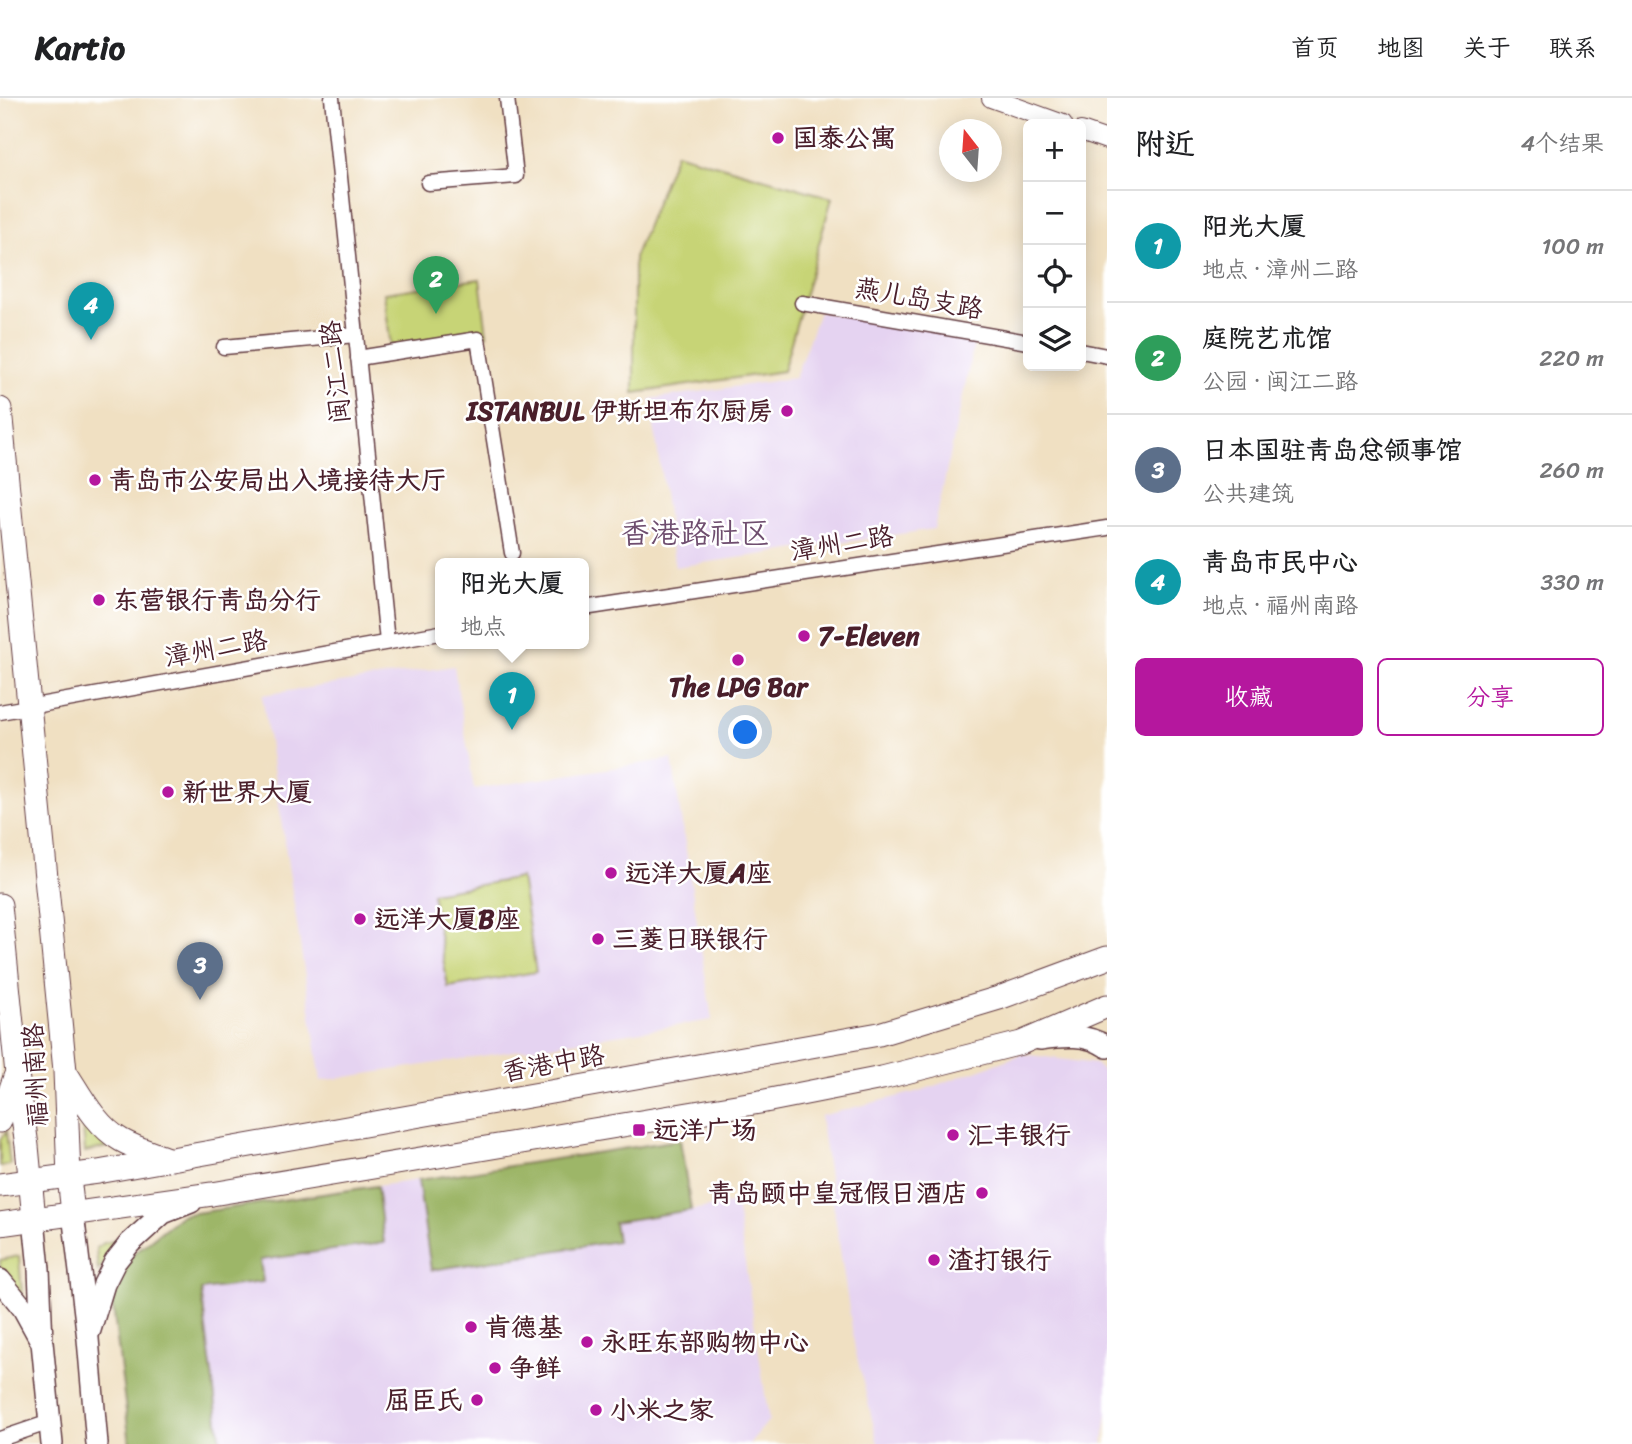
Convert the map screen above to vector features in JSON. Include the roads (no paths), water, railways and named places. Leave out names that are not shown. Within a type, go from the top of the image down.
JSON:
[{"type":"main road","name":"福州南路","points":[[0,409],[65,1071],[69,1177],[97,1444]]},
{"type":"main road","name":"福州南路","points":[[0,905],[16,1074],[31,1182],[52,1444]]},
{"type":"main road","name":"香港中路","points":[[0,1185],[69,1177],[879,1034],[999,998],[1107,958]]},
{"type":"main road","points":[[1021,1042],[1107,1006]]},
{"type":"main road","points":[[0,1224],[212,1194],[760,1102],[882,1078],[1021,1042],[1067,1035],[1098,1041],[1107,1047]]},
{"type":"main road","points":[[65,1071],[104,1127],[121,1140],[167,1159]]},
{"type":"main road","points":[[0,1121],[16,1074]]},
{"type":"main road","points":[[88,1339],[104,1284],[115,1262],[130,1243],[163,1213],[212,1194]]},
{"type":"main road","points":[[0,1280],[23,1308],[42,1342]]},
{"type":"street","name":"闽江二路","points":[[332,98],[387,642]]},
{"type":"street","points":[[428,183],[516,176],[507,98]]},
{"type":"street","points":[[990,98],[1049,119]]},
{"type":"street","points":[[1086,133],[1107,140]]},
{"type":"street","name":"燕儿岛支路","points":[[802,303],[1023,341]]},
{"type":"street","points":[[224,347],[356,335]]},
{"type":"street","points":[[358,358],[478,339],[512,553]]},
{"type":"street","points":[[1086,352],[1107,356]]},
{"type":"street","name":"漳州二路","points":[[589,607],[1107,528]]},
{"type":"street","name":"漳州二路","points":[[0,712],[435,634]]},
{"type":"street","points":[[0,1439],[50,1422]]},
{"type":"place","name":"国泰公寓","points":[[778,138]]},
{"type":"place","name":"庭院艺术馆","points":[[436,314]]},
{"type":"place","name":"青岛市民中心","points":[[91,340]]},
{"type":"place","name":"ISTANBUL 伊斯坦布尔厨房","points":[[787,411]]},
{"type":"place","name":"青岛市公安局出入境接待大厅","points":[[95,480]]},
{"type":"place","name":"东营银行青岛分行","points":[[99,600]]},
{"type":"place","name":"7-Eleven","points":[[804,636]]},
{"type":"place","name":"The LPG Bar","points":[[738,660]]},
{"type":"place","name":"阳光大厦","points":[[512,730]]},
{"type":"place","name":"新世界大厦","points":[[168,792]]},
{"type":"place","name":"远洋大厦A座","points":[[611,873]]},
{"type":"place","name":"远洋大厦B座","points":[[360,919]]},
{"type":"place","name":"三菱日联银行","points":[[598,939]]},
{"type":"place","name":"日本国驻青岛总领事馆","points":[[200,1000]]},
{"type":"place","name":"远洋广场","points":[[639,1130]]},
{"type":"place","name":"汇丰银行","points":[[953,1135]]},
{"type":"place","name":"青岛颐中皇冠假日酒店","points":[[982,1193]]},
{"type":"place","name":"渣打银行","points":[[934,1260]]},
{"type":"place","name":"肯德基","points":[[471,1327]]},
{"type":"place","name":"永旺东部购物中心","points":[[587,1342]]},
{"type":"place","name":"争鲜","points":[[495,1368]]},
{"type":"place","name":"屈臣氏","points":[[477,1400]]},
{"type":"place","name":"小米之家","points":[[596,1410]]},
{"type":"district","name":"香港路社区","points":[[695,533]]}]
